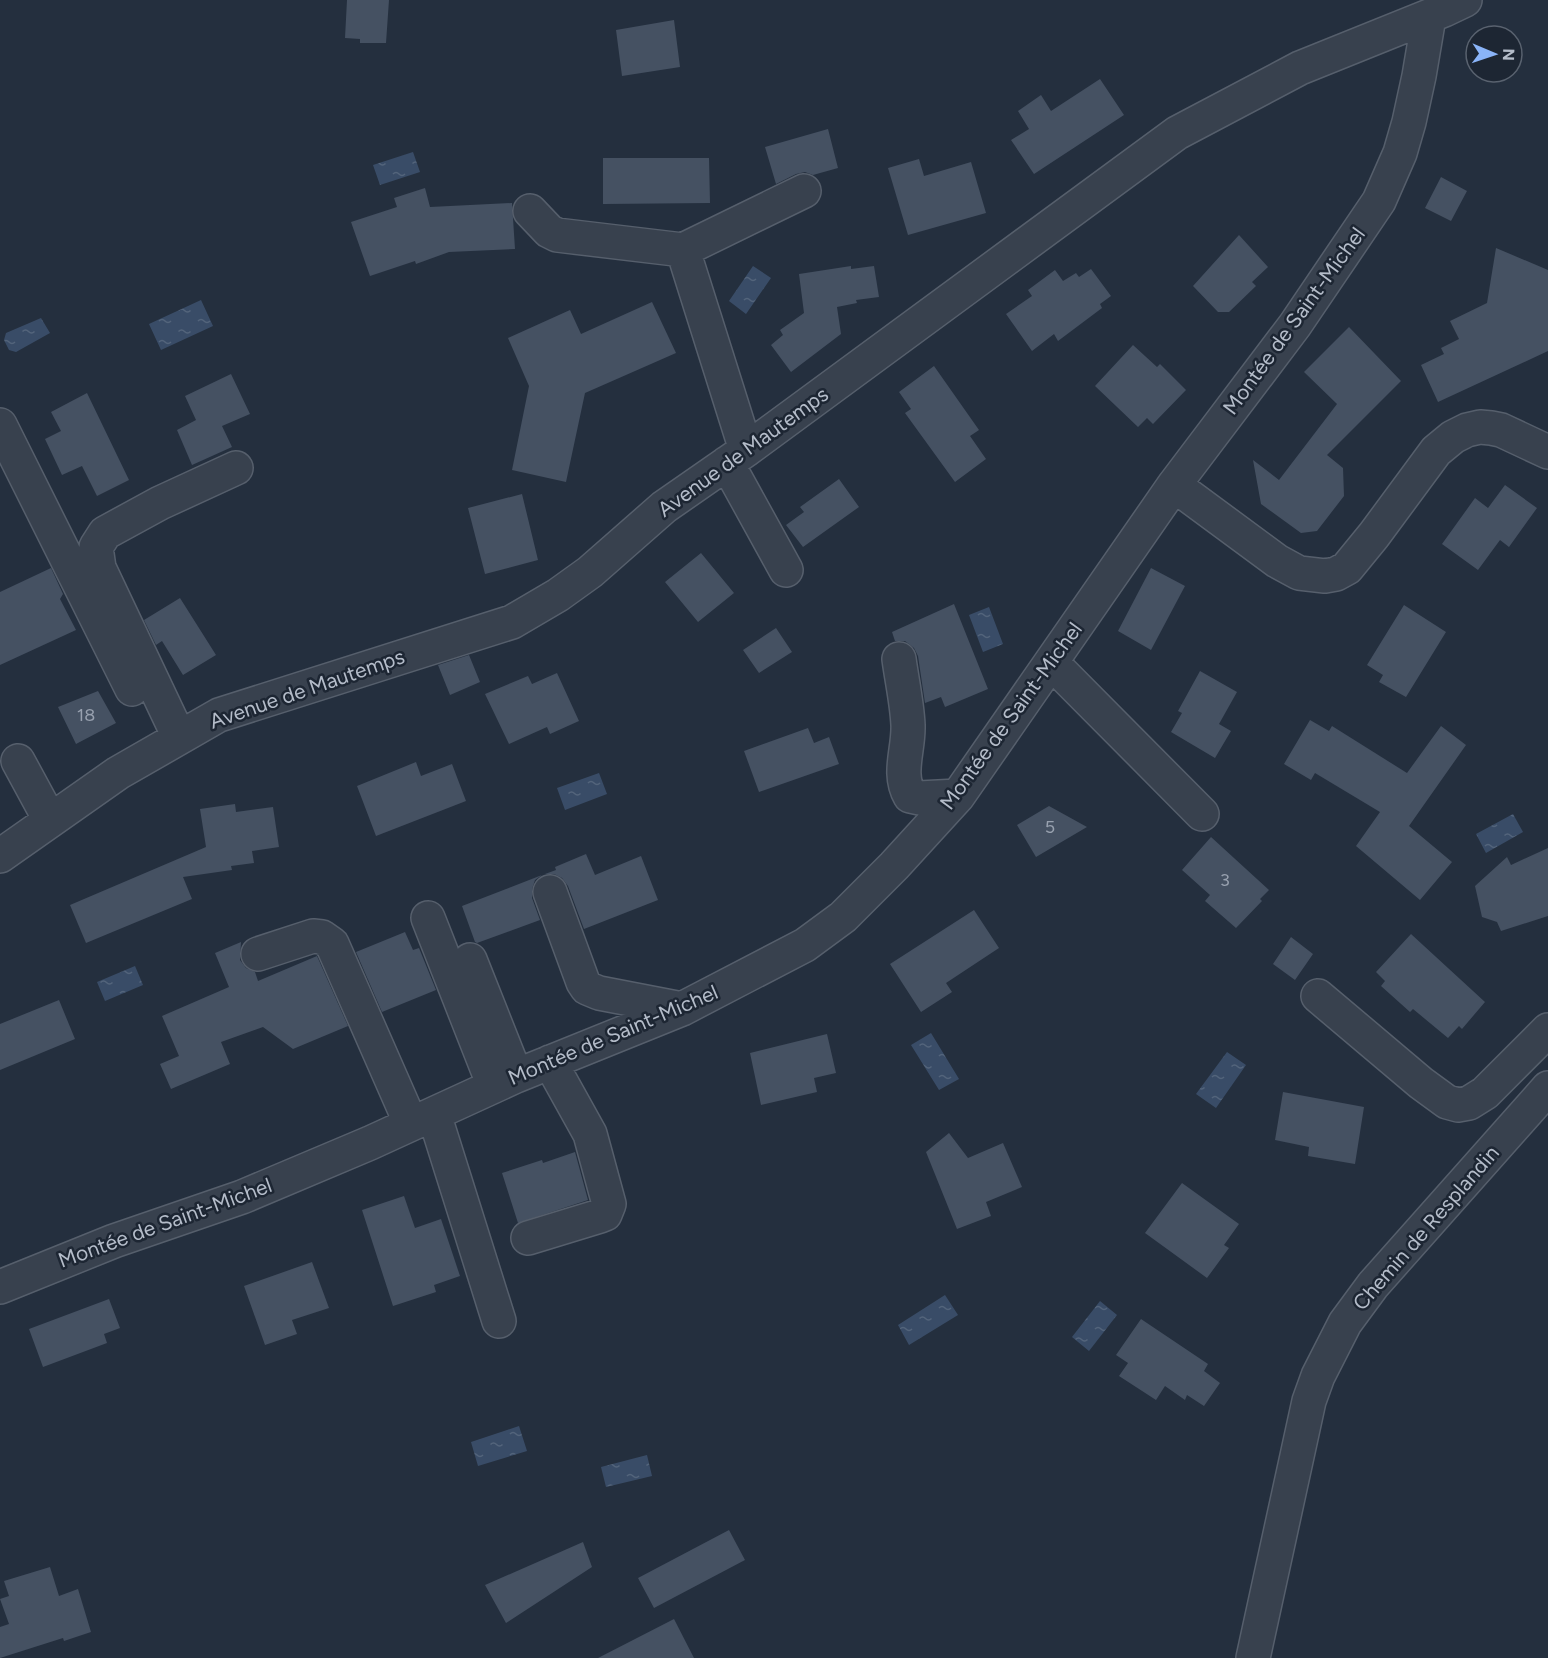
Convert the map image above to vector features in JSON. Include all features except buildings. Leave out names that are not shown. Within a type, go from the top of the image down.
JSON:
[{"type":"street","name":"Avenue de Mautemps","points":[[0,855],[118,773],[219,715],[512,622],[534,610],[574,584],[664,507],[737,457],[1177,133],[1300,68],[1465,0]]},
{"type":"street","name":"Montée de Saint-Michel","points":[[0,1287],[114,1241],[242,1197],[505,1081],[682,1010],[805,945],[825,932],[894,866],[958,796],[1174,485],[1295,325],[1379,201],[1391,176],[1406,132],[1419,76],[1429,16]]},
{"type":"street","points":[[530,211],[549,231],[558,235],[683,250],[804,191]]},
{"type":"street","points":[[683,250],[737,457],[786,570]]},
{"type":"street","points":[[0,425],[170,742]]},
{"type":"street","points":[[1174,485],[1277,561],[1299,573],[1325,576],[1336,574],[1347,568],[1436,451],[1453,437],[1467,430],[1480,427],[1491,428],[1501,430],[1548,453]]},
{"type":"street","points":[[170,742],[99,568],[96,547],[105,533],[160,503],[236,468]]},
{"type":"street","points":[[898,659],[908,729],[903,774],[904,786],[910,796],[919,798],[958,796]]},
{"type":"street","points":[[1051,662],[1202,814]]},
{"type":"street","points":[[18,761],[50,820]]},
{"type":"street","points":[[550,892],[579,973],[587,988],[600,993],[682,1010]]},
{"type":"street","points":[[428,918],[505,1081]]},
{"type":"street","points":[[258,954],[313,936],[322,937],[332,944],[422,1119],[499,1321]]},
{"type":"street","points":[[470,960],[505,1081]]},
{"type":"street","points":[[1318,996],[1421,1083],[1447,1102],[1458,1105],[1469,1104],[1485,1093],[1548,1030]]},
{"type":"street","points":[[528,1238],[605,1214],[609,1204],[591,1134],[550,1062]]},
{"type":"street","name":"Chemin de Resplandin","points":[[1253,1658],[1309,1401],[1318,1376],[1345,1323],[1373,1285],[1548,1088]]},
{"type":"water","points":[[413,152],[420,172],[380,185],[373,165]]},
{"type":"water","points":[[753,266],[771,278],[746,314],[729,301]]},
{"type":"water","points":[[201,300],[213,326],[161,350],[149,324]]},
{"type":"water","points":[[41,318],[50,333],[16,352],[9,350],[4,340],[6,333]]},
{"type":"water","points":[[989,607],[1003,644],[983,652],[969,615]]},
{"type":"water","points":[[599,773],[607,794],[565,810],[557,788]]},
{"type":"water","points":[[1513,814],[1523,832],[1486,853],[1476,834]]},
{"type":"water","points":[[135,966],[143,985],[105,1001],[97,982]]},
{"type":"water","points":[[931,1033],[959,1079],[939,1090],[911,1045]]},
{"type":"water","points":[[1227,1052],[1246,1065],[1216,1108],[1196,1094]]},
{"type":"water","points":[[945,1295],[958,1315],[909,1345],[898,1325]]},
{"type":"water","points":[[1100,1301],[1117,1315],[1089,1351],[1072,1337]]},
{"type":"water","points":[[519,1426],[527,1451],[478,1466],[471,1442]]},
{"type":"water","points":[[647,1455],[652,1476],[606,1487],[601,1467]]}]
